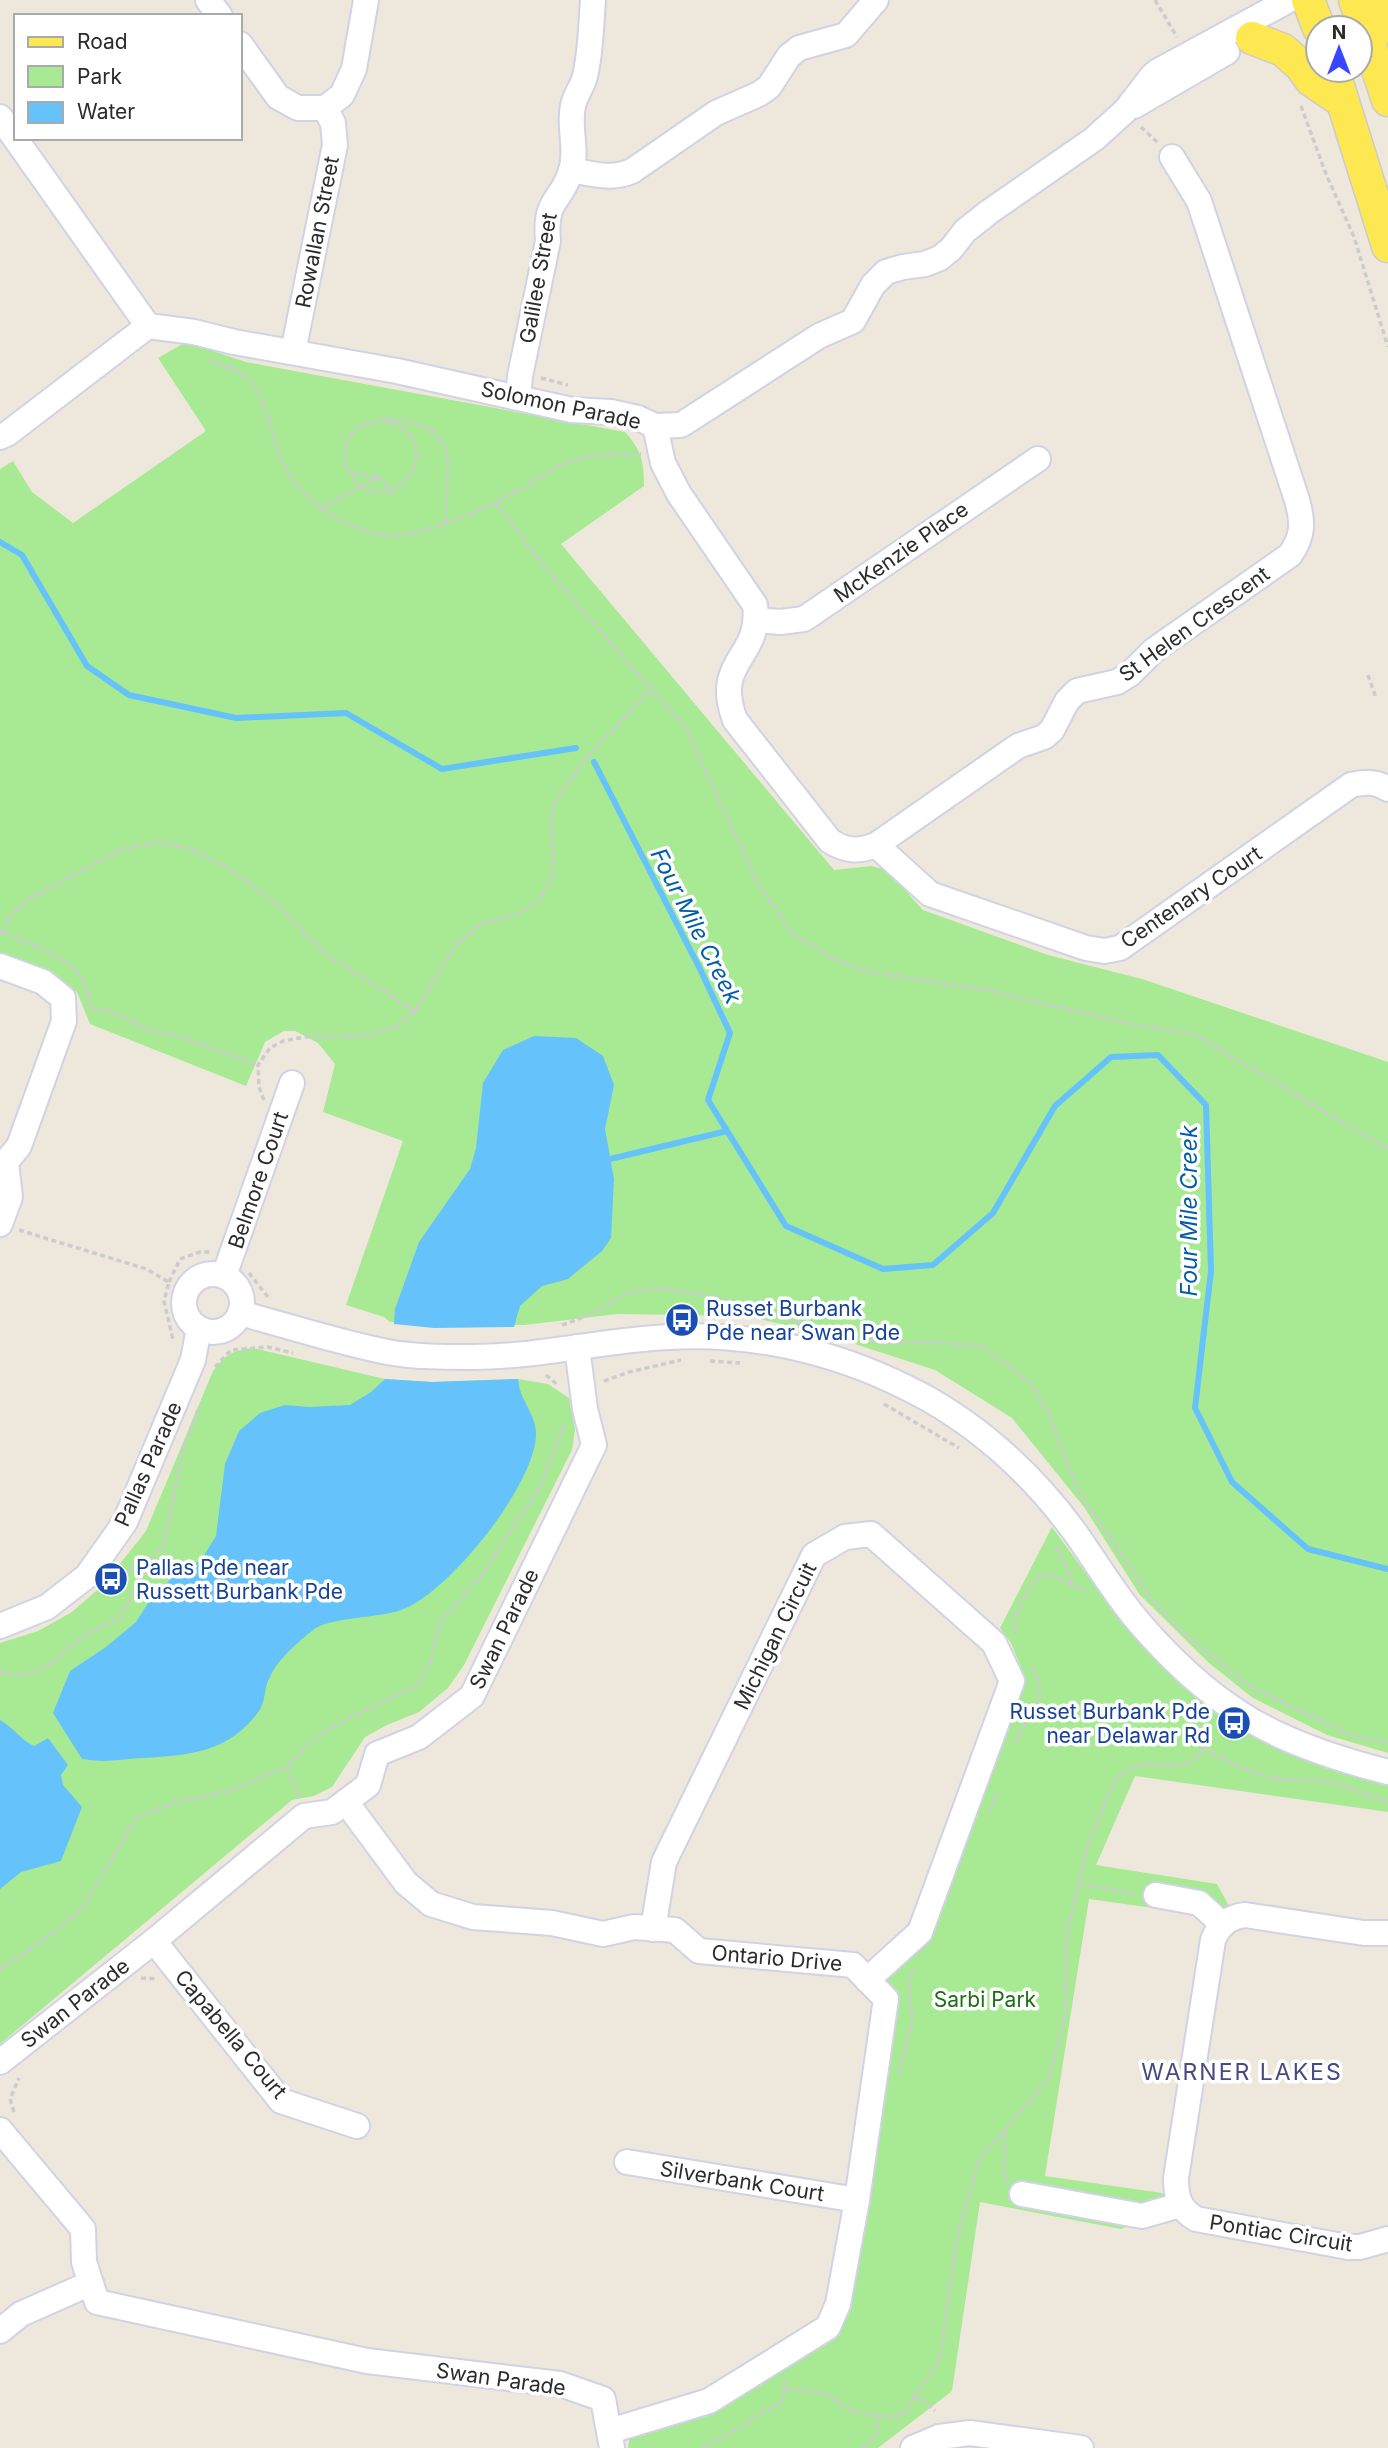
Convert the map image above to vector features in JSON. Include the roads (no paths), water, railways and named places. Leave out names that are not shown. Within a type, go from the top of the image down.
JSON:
[{"type":"main road","points":[[1374,33],[1388,0]]},
{"type":"main road","points":[[1252,38],[1283,50],[1301,66],[1311,80],[1342,101]]},
{"type":"main road","points":[[1374,55],[1388,100]]},
{"type":"main road","points":[[1337,84],[1388,246]]},
{"type":"street","points":[[242,47],[278,97],[298,108],[325,108],[342,95],[355,69],[366,0]]},
{"type":"street","name":"Galilee Street","points":[[519,386],[548,240],[550,206],[571,170],[575,146],[572,107],[584,78],[590,45],[593,0]]},
{"type":"street","points":[[571,170],[610,177],[632,171],[716,113],[769,87],[789,56],[799,48],[846,35],[876,0]]},
{"type":"street","points":[[1125,111],[1310,7]]},
{"type":"street","points":[[665,462],[681,425],[819,336],[853,321],[873,285],[886,272],[940,258],[965,231],[989,212],[1094,139],[1125,111],[1158,71],[1310,7]]},
{"type":"street","name":"Rowallan Street","points":[[293,352],[335,145],[333,123],[325,108]]},
{"type":"street","points":[[0,117],[14,137]]},
{"type":"street","points":[[0,437],[148,326],[16,140]]},
{"type":"street","name":"St Helen Crescent","points":[[885,839],[1018,746],[1044,737],[1052,730],[1067,701],[1077,691],[1117,682],[1130,674],[1154,650],[1290,555],[1303,532],[1293,487],[1199,201],[1172,157]]},
{"type":"street","name":"Solomon Parade","points":[[148,326],[194,332],[234,342],[397,371],[519,386],[572,410],[611,412],[638,418],[655,426],[681,425]]},
{"type":"street","points":[[655,426],[665,462],[679,494],[755,605],[755,632],[732,670],[727,688],[734,720],[830,841],[853,850],[885,839]]},
{"type":"street","name":"McKenzie Place","points":[[757,620],[780,622],[804,619],[1038,458]]},
{"type":"street","name":"Centenary Court","points":[[885,839],[908,872],[930,894],[1086,948],[1104,951],[1120,948],[1351,785],[1379,783],[1388,789]]},
{"type":"street","points":[[0,966],[43,982],[63,998],[64,1021],[19,1146],[6,1162],[10,1197],[0,1224]]},
{"type":"street","name":"Belmore Court","points":[[224,1276],[292,1083]]},
{"type":"street","points":[[209,1274],[224,1276],[232,1281],[241,1296],[240,1313],[227,1328],[218,1331],[199,1328],[186,1313],[184,1304],[189,1287],[194,1281],[209,1274]]},
{"type":"street","points":[[240,1313],[388,1352],[476,1357],[670,1336],[715,1336],[761,1341],[813,1352],[863,1369],[906,1387],[966,1423],[993,1444],[1026,1475],[1071,1527],[1116,1594],[1142,1626],[1195,1678],[1242,1715],[1284,1736],[1350,1762],[1388,1772]]},
{"type":"street","name":"Pallas Parade","points":[[0,1626],[47,1607],[87,1576],[125,1522],[193,1360],[199,1328]]},
{"type":"street","name":"Swan Parade","points":[[0,2062],[154,1941],[304,1816],[332,1812],[368,1785],[377,1754],[419,1737],[472,1696],[594,1445],[585,1409],[571,1386],[577,1347]]},
{"type":"street","name":"Michigan Circuit","points":[[653,1928],[664,1862],[814,1555],[845,1537],[871,1534],[994,1643],[1012,1681],[920,1931],[867,1980]]},
{"type":"street","name":"Ontario Drive","points":[[346,1802],[406,1883],[431,1904],[473,1917],[552,1923],[603,1934],[634,1927],[675,1930],[699,1951],[853,1965],[886,1999],[857,2200],[838,2304],[828,2327],[709,2401],[611,2439]]},
{"type":"street","points":[[1156,1895],[1199,1903],[1223,1925]]},
{"type":"street","points":[[1022,2194],[1142,2216],[1180,2205],[1176,2178],[1213,1940],[1233,1916],[1245,1915],[1364,1933],[1388,1933]]},
{"type":"street","name":"Capabella Court","points":[[154,1941],[281,2101],[357,2126]]},
{"type":"street","points":[[0,2331],[21,2314],[91,2283],[84,2262],[82,2229],[8,2124]]},
{"type":"street","name":"Silverbank Court","points":[[627,2162],[857,2200]]},
{"type":"street","name":"Pontiac Circuit","points":[[1180,2205],[1196,2219],[1348,2248],[1360,2248],[1388,2239]]},
{"type":"street","name":"Swan Parade","points":[[91,2283],[97,2302],[366,2361],[560,2384],[603,2399],[611,2439]]},
{"type":"street","points":[[913,2448],[939,2437],[970,2433],[1081,2448]]},
{"type":"water","points":[[534,1036],[576,1038],[603,1056],[614,1085],[605,1129],[614,1179],[611,1238],[602,1251],[568,1279],[542,1286],[520,1306],[514,1327],[434,1328],[394,1324],[395,1309],[419,1242],[470,1169],[476,1148],[483,1083],[503,1050]]},
{"type":"water","points":[[385,1379],[432,1382],[518,1379],[521,1394],[535,1426],[532,1455],[522,1480],[486,1535],[442,1583],[420,1600],[392,1613],[342,1620],[313,1630],[276,1666],[268,1681],[259,1711],[231,1738],[216,1746],[183,1754],[111,1761],[82,1759],[53,1713],[70,1671],[106,1647],[136,1622],[152,1597],[173,1577],[201,1560],[216,1536],[225,1464],[239,1431],[260,1413],[285,1405],[350,1405]]},
{"type":"water","points":[[0,1720],[34,1746],[48,1738],[68,1765],[61,1775],[63,1785],[82,1807],[61,1861],[21,1872],[0,1889]]},
{"type":"waterway","name":"Four Mile Creek","points":[[0,542],[22,555],[87,666],[129,695],[236,718],[346,713],[442,769],[576,748]]},
{"type":"waterway","name":"Four Mile Creek","points":[[594,762],[730,1033],[708,1100],[786,1226],[883,1269],[933,1265],[993,1213],[1055,1106],[1111,1057],[1158,1055],[1206,1105],[1211,1271],[1195,1408],[1232,1482],[1308,1549],[1388,1569]]},
{"type":"waterway","points":[[610,1159],[727,1131]]},
{"type":"place","name":"Russet Burbank Pde near Swan Pde","points":[[682,1320]]},
{"type":"place","name":"Pallas Pde near Russett Burbank Pde","points":[[111,1579]]},
{"type":"place","name":"Russet Burbank Pde near Delawar Rd","points":[[1234,1723]]},
{"type":"district","name":"WARNER LAKES","points":[[1242,2072]]},
{"type":"park label","name":"Sarbi Park","points":[[985,1999]]}]
